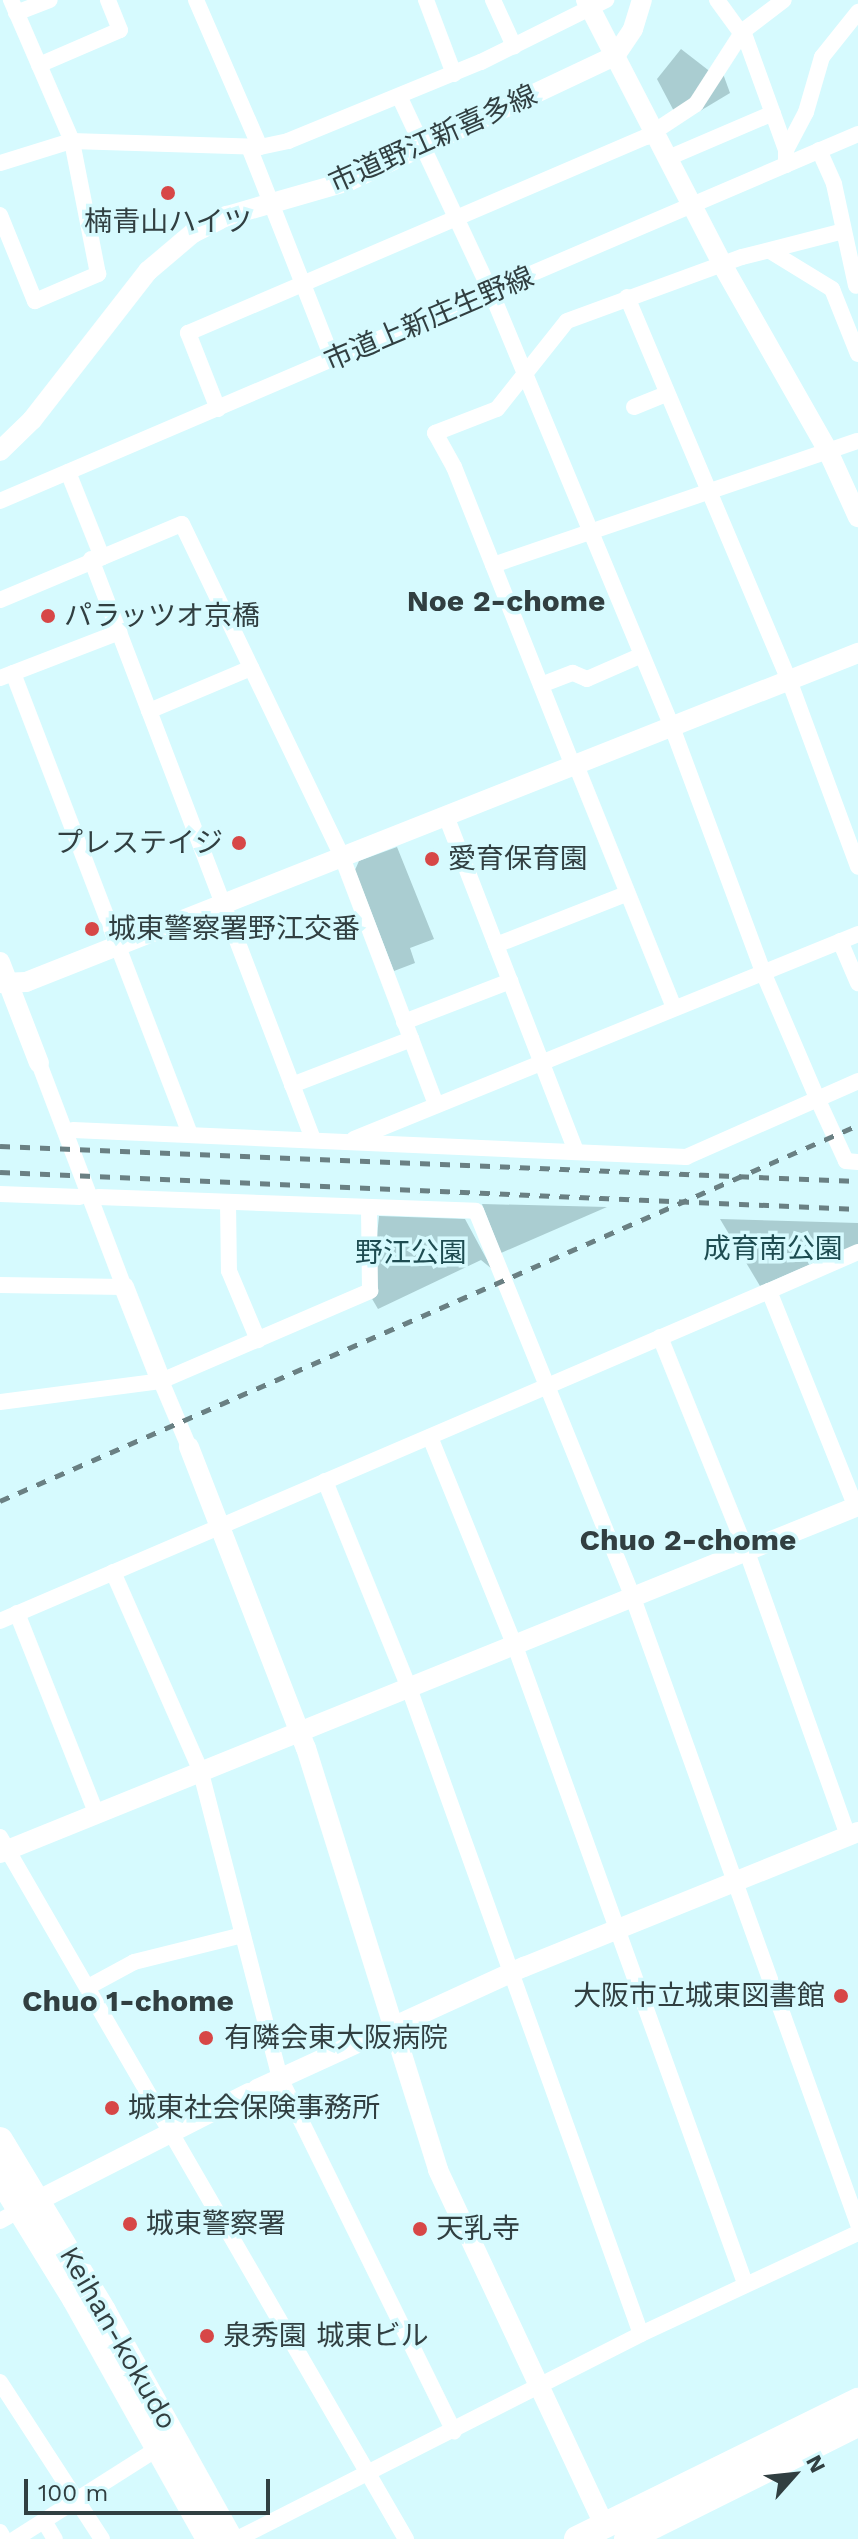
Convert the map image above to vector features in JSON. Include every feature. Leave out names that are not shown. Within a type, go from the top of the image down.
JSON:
[{"type":"highway","name":"Keihan-kokudo","points":[[0,2140],[18,2211],[103,2311],[230,2539]]},
{"type":"highway","name":"Keihan-kokudo","points":[[0,2177],[209,2539]]},
{"type":"highway","points":[[616,2532],[858,2401]]},
{"type":"highway","points":[[577,2539],[616,2532],[858,2424]]},
{"type":"street","points":[[0,215],[35,301],[98,274],[72,141],[13,6],[50,0]]},
{"type":"street","points":[[39,65],[120,30],[108,0]]},
{"type":"street","points":[[196,0],[254,147],[270,203],[333,360]]},
{"type":"street","points":[[426,0],[454,74]]},
{"type":"street","points":[[493,0],[514,46]]},
{"type":"street","points":[[615,56],[633,29],[642,0]]},
{"type":"street","points":[[717,0],[742,32],[786,157]]},
{"type":"street","points":[[218,409],[188,333],[654,131],[696,104],[742,32],[784,0]]},
{"type":"street","points":[[0,163],[72,141],[254,147],[311,134],[454,74],[594,3],[615,56],[723,266],[827,449],[858,517]]},
{"type":"street","points":[[786,157],[806,112],[822,57],[858,12]]},
{"type":"street","name":"市道野江新喜多線","points":[[0,451],[32,420],[165,254],[210,223],[340,185],[424,148],[469,121],[615,56]]},
{"type":"street","points":[[400,98],[491,292],[672,727],[763,972],[817,1098],[846,1161],[858,1162]]},
{"type":"street","points":[[668,158],[773,113]]},
{"type":"street","name":"市道上新庄生野線","points":[[0,501],[693,205],[786,157],[819,150],[858,134]]},
{"type":"street","points":[[819,150],[834,184],[857,286],[832,289]]},
{"type":"street","points":[[674,1008],[493,565],[435,433],[497,409],[525,378],[567,321],[627,297],[844,231]]},
{"type":"street","points":[[770,251],[832,289],[858,354]]},
{"type":"street","points":[[627,297],[789,680],[858,867]]},
{"type":"street","points":[[634,407],[667,394]]},
{"type":"street","points":[[493,565],[858,441]]},
{"type":"street","points":[[68,472],[119,632],[313,1139]]},
{"type":"street","points":[[0,599],[182,524],[342,857],[436,1105]]},
{"type":"street","points":[[119,632],[7,676],[190,1134]]},
{"type":"street","points":[[4,983],[26,982],[858,653]]},
{"type":"street","points":[[541,685],[573,673],[587,679],[642,655]]},
{"type":"street","points":[[149,711],[251,668]]},
{"type":"street","points":[[446,816],[576,1152]]},
{"type":"street","points":[[496,945],[626,894]]},
{"type":"street","points":[[349,1141],[858,934]]},
{"type":"street","points":[[840,941],[858,983]]},
{"type":"street","points":[[0,962],[4,983],[39,1063],[300,1731],[395,2025],[438,2170],[537,2388],[616,2532]]},
{"type":"street","points":[[404,1022],[510,981]]},
{"type":"street","points":[[292,1085],[411,1039]]},
{"type":"street","points":[[73,1130],[686,1157],[858,1081]]},
{"type":"street","points":[[0,1194],[80,1197]]},
{"type":"street","points":[[98,1197],[476,1211],[633,1598],[858,2224]]},
{"type":"street","points":[[228,1202],[229,1271],[258,1340]]},
{"type":"street","points":[[0,1402],[161,1381],[370,1291],[369,1208]]},
{"type":"street","points":[[0,1621],[219,1523],[430,1437],[858,1252]]},
{"type":"street","points":[[0,1285],[124,1287]]},
{"type":"street","points":[[406,2539],[172,2131],[3,1846],[96,1813],[857,1506],[769,1291]]},
{"type":"street","points":[[18,2211],[253,2091],[395,2025],[513,1972],[853,1834],[747,1552],[660,1337]]},
{"type":"street","points":[[430,1437],[515,1646],[745,2283]]},
{"type":"street","points":[[325,1481],[409,1688],[641,2334]]},
{"type":"street","points":[[113,1572],[200,1769],[280,2078],[454,2431]]},
{"type":"street","points":[[17,1613],[96,1813]]},
{"type":"street","points":[[88,1987],[134,1962],[243,1935]]},
{"type":"street","points":[[237,2539],[641,2334],[858,2233]]},
{"type":"street","points":[[0,2382],[102,2539]]},
{"type":"street","points":[[15,2539],[157,2449]]},
{"type":"street","points":[[44,2521],[55,2539]]},
{"type":"street","points":[[0,2532],[4,2539]]},
{"type":"green space","points":[[681,49],[712,73],[676,115],[657,79]]},
{"type":"green space","points":[[722,71],[730,93],[700,111],[698,106]]},
{"type":"green space","points":[[397,847],[434,939],[410,948],[415,963],[394,971],[355,870],[359,861]]},
{"type":"green space","points":[[482,1204],[607,1207],[501,1253]]},
{"type":"green space","name":"野江公園","points":[[379,1216],[465,1219],[492,1269],[481,1260],[378,1309],[371,1297]]},
{"type":"green space","name":"成育南公園","points":[[720,1219],[858,1223],[858,1244],[760,1286]]},
{"type":"railway","points":[[0,1501],[858,1125]]},
{"type":"railway","points":[[0,1146],[858,1181]]},
{"type":"railway","points":[[0,1172],[858,1209]]},
{"type":"place","name":"楠青山ハイツ","points":[[168,193]]},
{"type":"place","name":"パラッツオ京橋","points":[[48,616]]},
{"type":"place","name":"プレステイジ","points":[[239,843]]},
{"type":"place","name":"愛育保育園","points":[[432,859]]},
{"type":"place","name":"城東警察署野江交番","points":[[92,929]]},
{"type":"place","name":"大阪市立城東図書館","points":[[841,1996]]},
{"type":"place","name":"有隣会東大阪病院","points":[[206,2038]]},
{"type":"place","name":"城東社会保険事務所","points":[[112,2108]]},
{"type":"place","name":"城東警察署","points":[[130,2224]]},
{"type":"place","name":"天乳寺","points":[[420,2229]]},
{"type":"place","name":"泉秀園 城東ビル","points":[[207,2336]]},
{"type":"district","name":"Noe 2-chome","points":[[506,601]]},
{"type":"district","name":"Chuo 2-chome","points":[[688,1540]]},
{"type":"district","name":"Chuo 1-chome","points":[[128,2001]]}]
